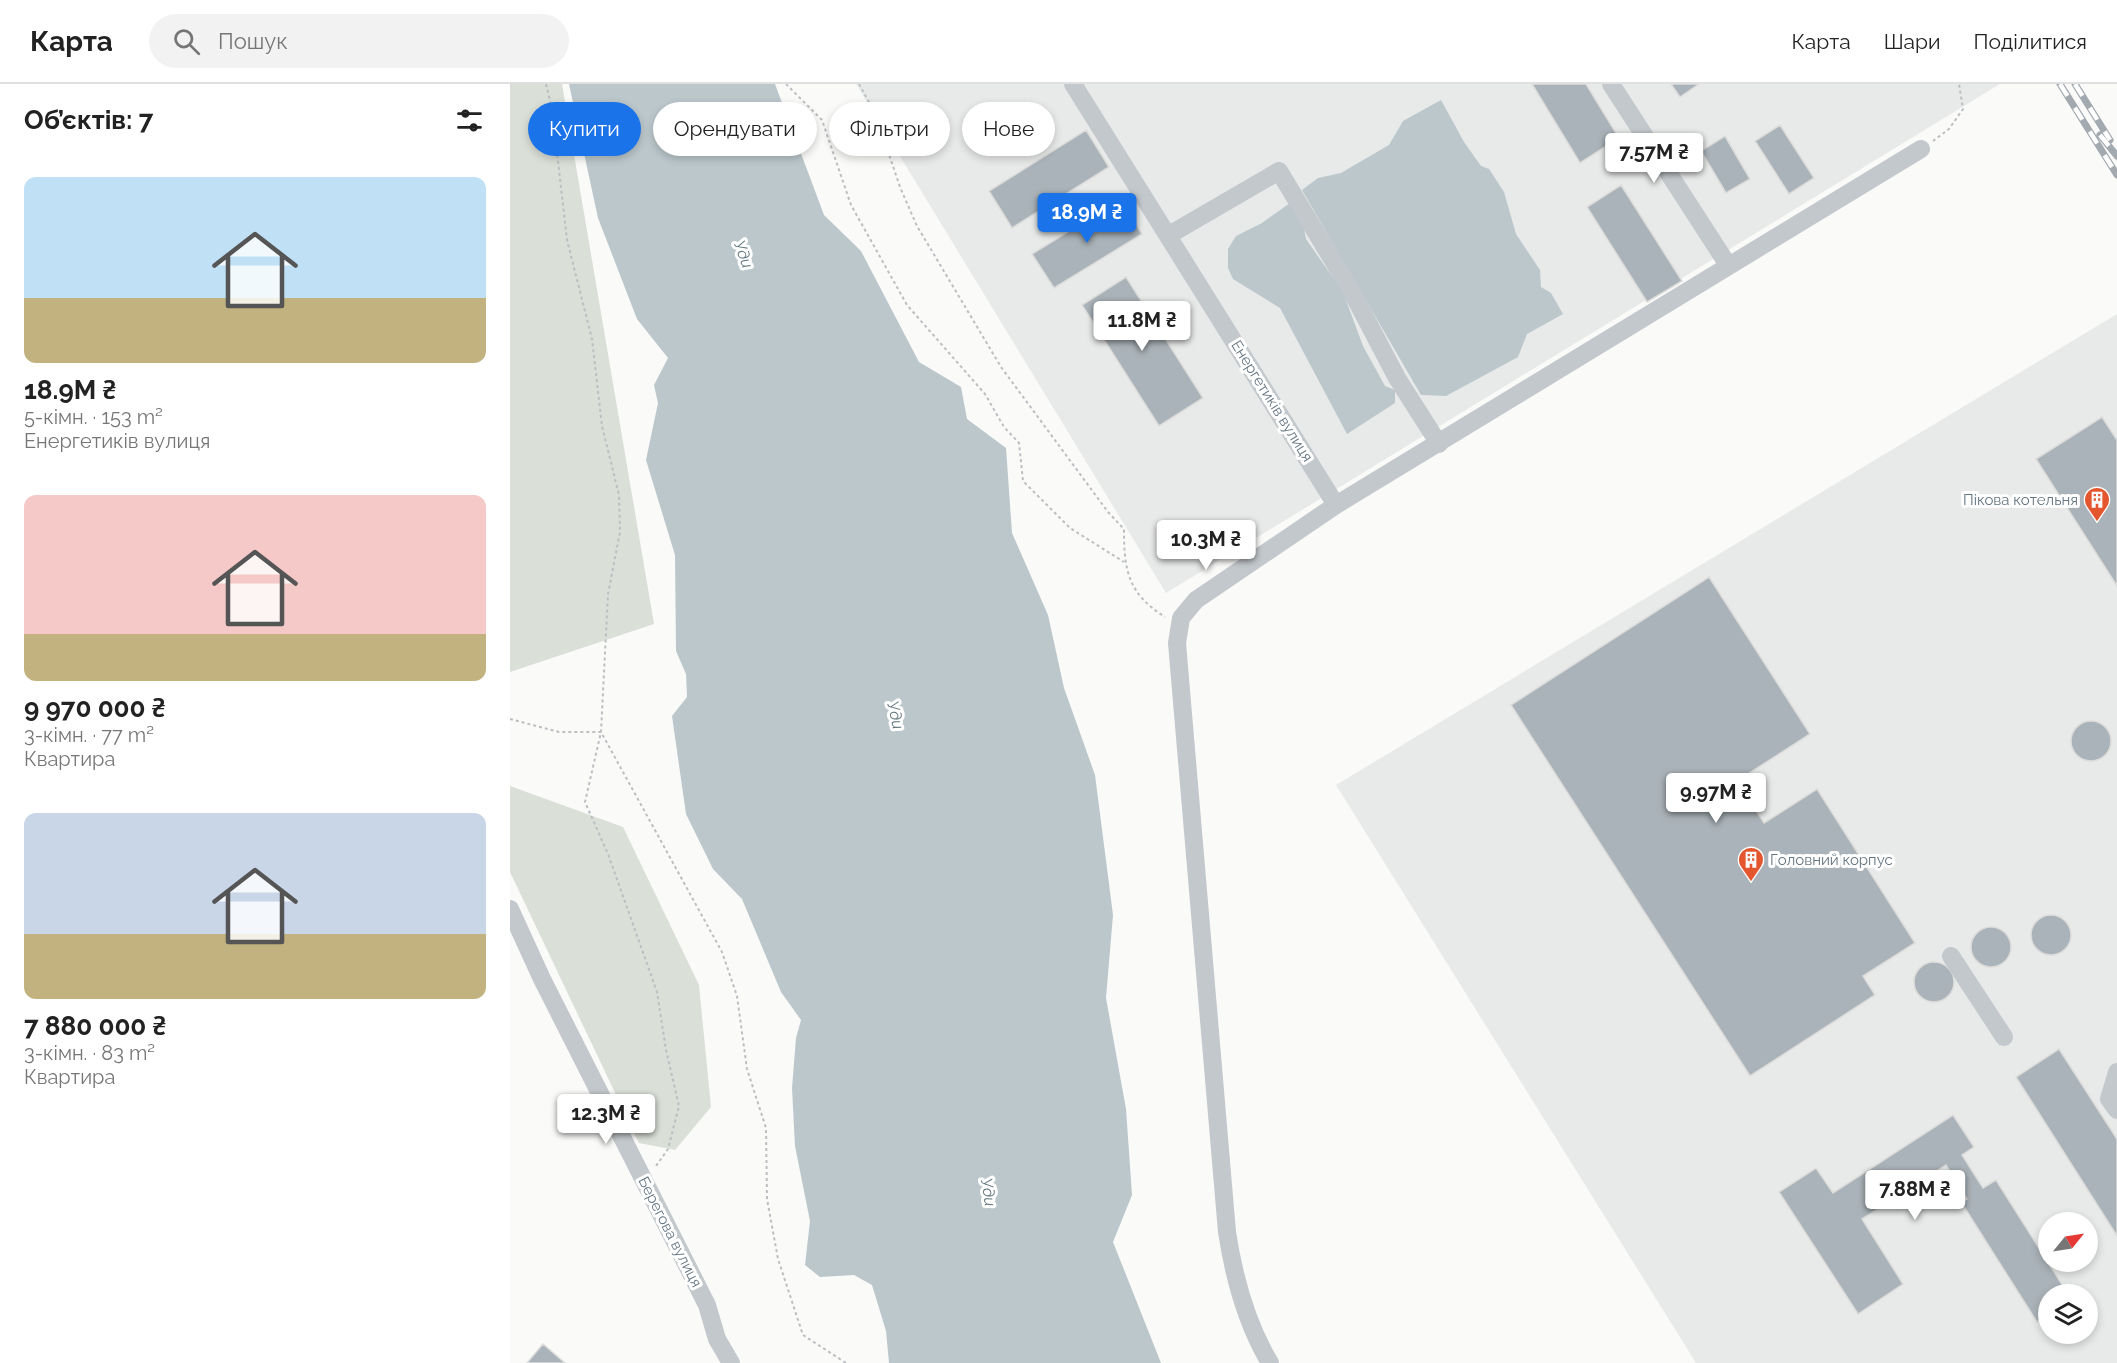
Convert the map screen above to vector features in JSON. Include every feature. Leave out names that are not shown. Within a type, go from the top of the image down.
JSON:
[{"type":"street","name":"Енергетиків вулиця","points":[[1073,84],[1336,505]]},
{"type":"street","points":[[1611,84],[1728,265]]},
{"type":"street","points":[[1270,1363],[1244,1308],[1227,1232],[1177,643],[1181,618],[1196,600],[1336,505],[1921,149]]},
{"type":"street","points":[[1169,235],[1279,171],[1352,292],[1396,378],[1439,444]]},
{"type":"street","name":"Берегова вулиця","points":[[510,909],[542,979],[707,1305],[724,1361]]},
{"type":"street","points":[[1951,956],[2004,1037]]},
{"type":"street","points":[[2117,1072],[2109,1099],[2117,1110]]},
{"type":"path","points":[[546,84],[552,109],[567,240],[592,339],[602,426],[619,495],[620,531],[608,594],[601,732],[585,802],[608,854],[657,992],[666,1050],[679,1106],[668,1149],[645,1181]]},
{"type":"path","points":[[786,84],[822,120],[851,205],[907,305],[985,394],[1004,428],[1019,443],[1023,481],[1070,528],[1124,562]]},
{"type":"path","points":[[859,84],[875,113],[900,187],[917,226],[1001,367],[1108,512],[1124,529],[1124,562],[1128,579],[1144,600],[1180,627]]},
{"type":"path","points":[[1921,149],[1949,129],[1963,110],[1959,84]]},
{"type":"path","points":[[510,719],[559,732],[601,732]]},
{"type":"path","points":[[601,732],[722,952],[737,996],[747,1069],[766,1128],[768,1199],[778,1259],[803,1335],[846,1363]]},
{"type":"shaded area","points":[[510,84],[562,84],[565,102],[528,102],[528,156],[574,156],[654,624],[510,672]]},
{"type":"shaded area","points":[[856,84],[2000,84],[1166,593],[900,156],[950,156],[950,102],[867,102]]},
{"type":"shaded area","points":[[2117,314],[2117,1363],[1696,1363],[1336,785]]},
{"type":"shaded area","points":[[510,786],[623,827],[699,985],[711,1107],[675,1150],[639,1143],[510,872]]},
{"type":"water","name":"Уди","points":[[569,84],[775,84],[782,102],[653,102],[653,156],[802,156],[824,215],[861,251],[919,362],[961,387],[967,419],[1006,448],[1012,533],[1048,615],[1064,688],[1095,775],[1113,915],[1106,998],[1126,1109],[1132,1195],[1113,1242],[1161,1363],[889,1363],[886,1331],[872,1285],[854,1275],[820,1277],[805,1265],[810,1221],[795,1146],[792,1088],[796,1038],[801,1020],[781,992],[742,899],[713,869],[686,814],[672,716],[687,697],[686,674],[676,651],[675,555],[646,460],[658,403],[654,385],[668,358],[637,319],[598,218],[585,156],[641,156],[641,102],[573,102]]},
{"type":"water","points":[[1441,100],[1464,142],[1481,166],[1489,169],[1504,192],[1516,234],[1540,270],[1541,287],[1551,293],[1563,314],[1527,334],[1518,357],[1446,396],[1421,395],[1302,190],[1318,178],[1341,173],[1389,145],[1403,121]]},
{"type":"water","points":[[1290,203],[1302,218],[1306,239],[1343,292],[1363,346],[1385,386],[1395,390],[1395,403],[1347,434],[1280,308],[1233,279],[1228,268],[1228,249],[1236,236],[1262,223]]},
{"type":"building","points":[[1532,84],[1586,84],[1619,138],[1580,163]]},
{"type":"building","points":[[1671,84],[1699,84],[1680,97]]},
{"type":"building","points":[[1780,125],[1814,178],[1789,194],[1755,141]]},
{"type":"building","points":[[1086,130],[1109,167],[1012,228],[989,191],[1045,156],[1055,156],[1055,149]]},
{"type":"building","points":[[1725,136],[1750,179],[1726,193],[1701,151]]},
{"type":"building","points":[[1621,185],[1682,281],[1647,302],[1587,207]]},
{"type":"building","points":[[1121,199],[1142,234],[1054,288],[1032,254]]},
{"type":"building","points":[[1126,277],[1203,398],[1159,426],[1082,305]]},
{"type":"building","name":"Пікова котельня","points":[[2102,417],[2117,440],[2117,586],[2036,459]]},
{"type":"building","name":"Головний корпус","points":[[1709,577],[1810,734],[1737,781],[1764,823],[1817,789],[1915,943],[1863,976],[1875,995],[1750,1076],[1511,705]]},
{"type":"building","points":[[2091,721],[2105,727],[2111,741],[2105,755],[2091,761],[2077,755],[2071,741],[2077,727]]},
{"type":"building","points":[[2051,915],[2059,916],[2065,921],[2070,927],[2070,943],[2065,949],[2059,954],[2051,955],[2043,954],[2037,949],[2032,943],[2031,935],[2032,927],[2037,921],[2043,916]]},
{"type":"building","points":[[1991,927],[1999,928],[2005,933],[2010,939],[2010,955],[2005,961],[1999,966],[1991,967],[1983,966],[1977,961],[1972,955],[1971,947],[1972,939],[1977,933],[1983,928]]},
{"type":"building","points":[[1934,962],[1948,968],[1954,982],[1948,996],[1934,1002],[1920,996],[1914,982],[1920,968]]},
{"type":"building","points":[[2059,1049],[2117,1139],[2117,1236],[2016,1077]]},
{"type":"building","points":[[1953,1115],[1974,1147],[1962,1155],[1983,1188],[1996,1180],[2038,1246],[2038,1272],[2054,1272],[2062,1284],[2038,1284],[2037,1322],[1961,1202],[1967,1199],[1946,1165],[1862,1219],[1903,1284],[1858,1314],[1779,1192],[1816,1168],[1833,1193]]},
{"type":"building","points":[[543,1344],[565,1363],[527,1363]]},
{"type":"railway","points":[[2060,84],[2117,175]]},
{"type":"railway","points":[[2075,84],[2110,140]]},
{"type":"railway","points":[[2100,135],[2117,156]]},
{"type":"place","name":"Пікова котельня","points":[[2097,523]]},
{"type":"place","name":"Головний корпус","points":[[1751,883]]}]
